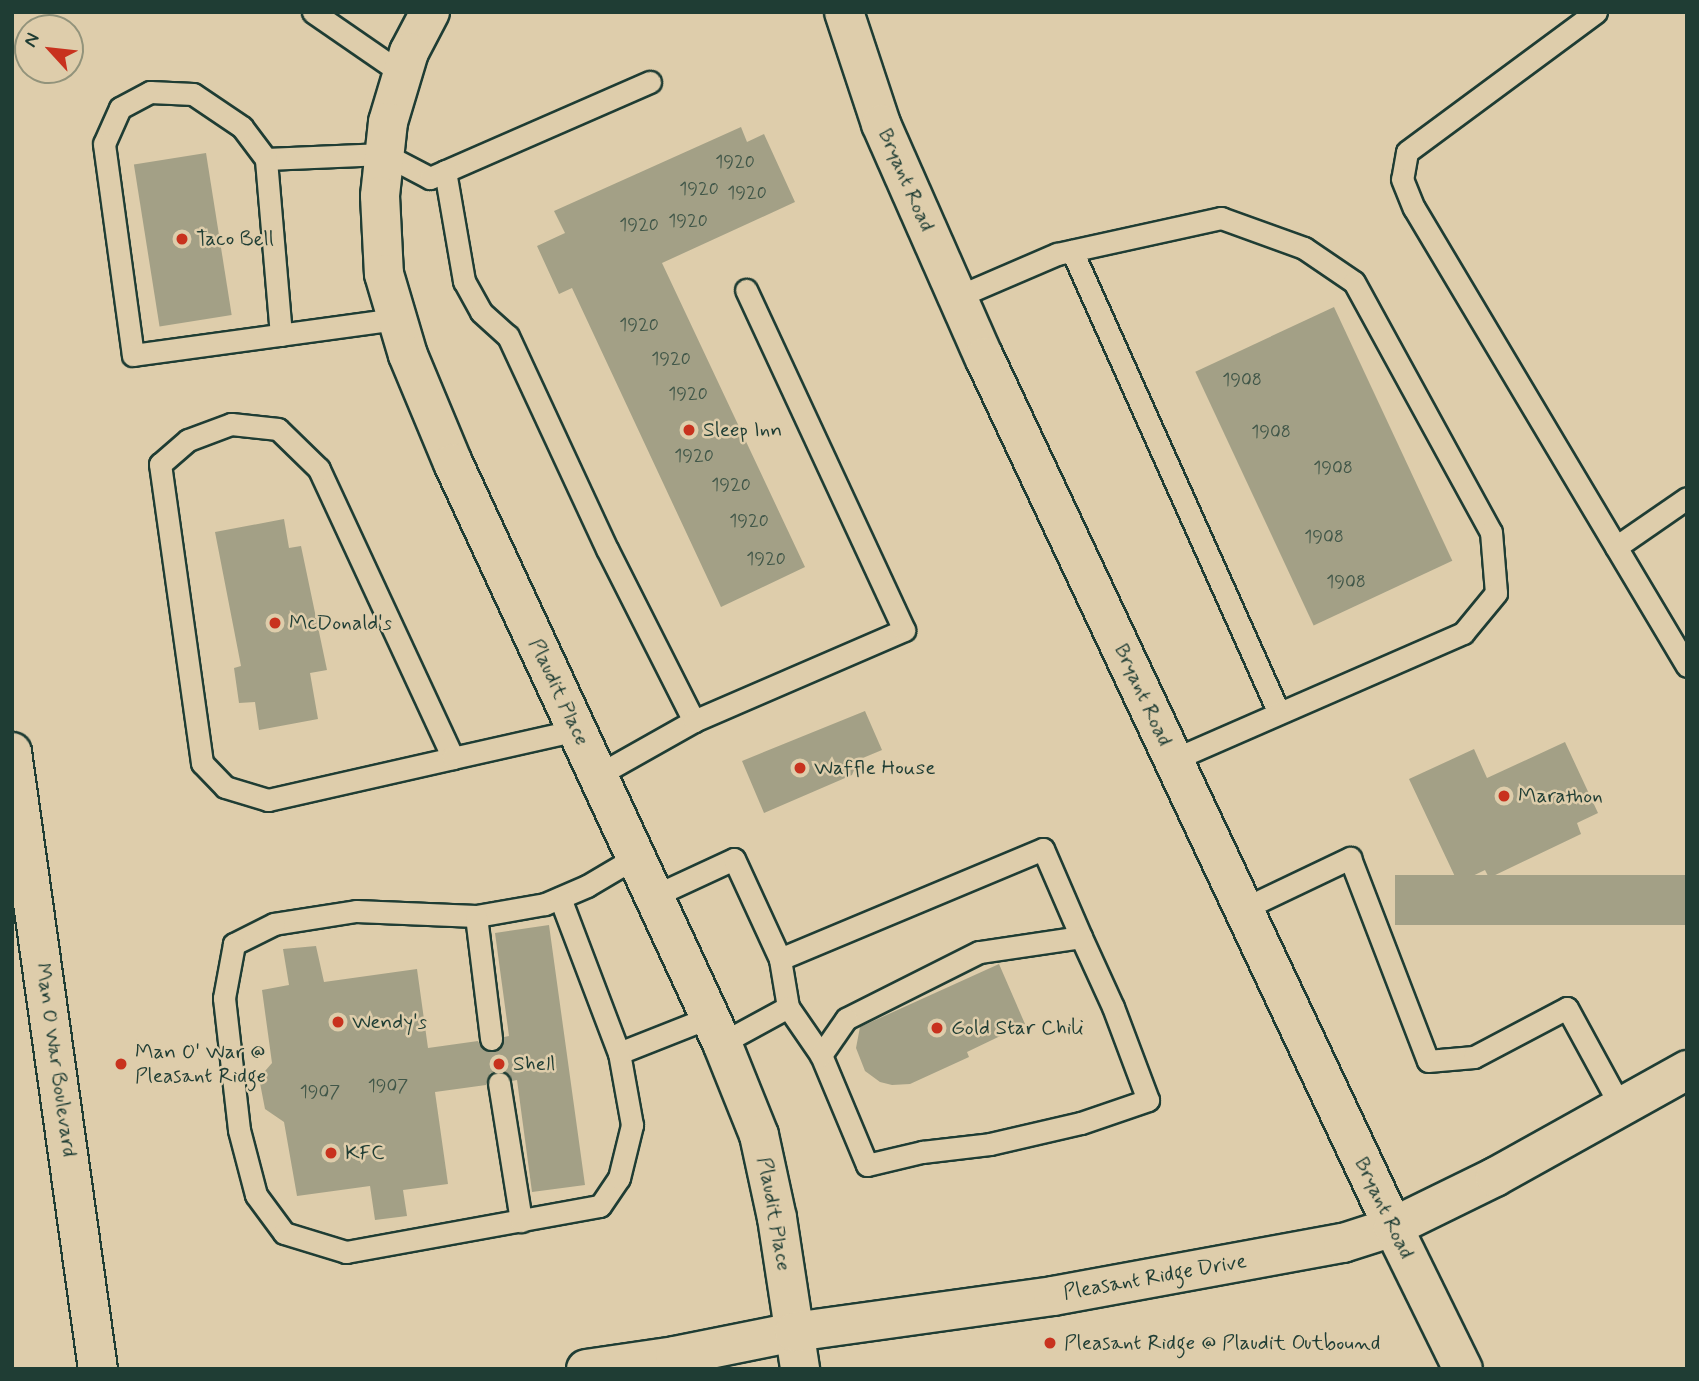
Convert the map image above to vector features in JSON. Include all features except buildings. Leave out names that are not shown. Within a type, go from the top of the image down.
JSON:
[{"type":"street","name":"Plaudit Place","points":[[430,12],[409,52],[388,122],[380,196],[384,274],[408,355],[453,463],[716,1030],[759,1135],[778,1218],[797,1350]]},
{"type":"street","name":"Bryant Road","points":[[844,12],[881,124],[957,296],[1243,909],[1463,1369]]},
{"type":"street","name":"Man O War Boulevard","points":[[12,752],[97,1369]]},
{"type":"street","name":"Pleasant Ridge Drive","points":[[586,1369],[675,1356],[797,1350],[1054,1296],[1343,1243],[1393,1227],[1495,1177],[1687,1070]]},
{"type":"lane","points":[[313,12],[403,74]]},
{"type":"lane","points":[[1596,12],[1407,152],[1402,179],[1414,208],[1687,666]]},
{"type":"lane","points":[[266,159],[384,155],[430,178],[650,82]]},
{"type":"lane","points":[[281,335],[266,159],[242,127],[193,94],[150,92],[120,108],[104,144],[134,355],[281,335],[397,319]]},
{"type":"lane","points":[[445,171],[464,281],[481,312],[508,336],[607,549],[694,721]]},
{"type":"lane","points":[[957,296],[1056,254],[1221,218],[1304,248],[1354,282],[1491,532],[1496,593],[1463,633],[1174,760]]},
{"type":"lane","points":[[1072,251],[1279,713]]},
{"type":"lane","points":[[598,775],[694,721],[904,630],[746,290]]},
{"type":"lane","points":[[453,758],[319,469],[278,429],[231,424],[188,440],[160,464],[202,763],[225,786],[268,800],[453,758],[576,730]]},
{"type":"lane","points":[[1616,548],[1687,498]]},
{"type":"lane","points":[[654,896],[734,859],[780,959],[788,1007],[821,1055],[867,1165],[922,1152],[990,1143],[1081,1123],[1148,1100],[1113,1007],[1043,849],[780,959]]},
{"type":"lane","points":[[560,898],[619,1052],[632,1125],[619,1178],[600,1206],[346,1252],[284,1233],[256,1195],[239,1130],[224,998],[234,944],[274,924],[356,911],[476,916],[545,904],[636,857]]},
{"type":"lane","points":[[1243,909],[1350,858],[1428,1061],[1474,1057],[1567,1008],[1621,1107]]},
{"type":"lane","points":[[476,916],[491,1039]]},
{"type":"lane","points":[[821,1055],[846,1019],[979,952],[1081,937]]},
{"type":"lane","points":[[619,1052],[716,1030],[788,1007]]},
{"type":"lane","points":[[499,1083],[521,1221]]},
{"type":"place","name":"Taco Bell","points":[[182,239]]},
{"type":"place","name":"Sleep Inn","points":[[689,430]]},
{"type":"place","name":"McDonald's","points":[[275,623]]},
{"type":"place","name":"Waffle House","points":[[800,768]]},
{"type":"place","name":"Marathon","points":[[1504,796]]},
{"type":"place","name":"Wendy's","points":[[338,1022]]},
{"type":"place","name":"Gold Star Chili","points":[[937,1028]]},
{"type":"place","name":"Man O' War @ Pleasant Ridge","points":[[121,1064]]},
{"type":"place","name":"Shell","points":[[499,1064]]},
{"type":"place","name":"KFC","points":[[331,1153]]},
{"type":"place","name":"Pleasant Ridge @ Plaudit Outbound","points":[[1050,1343]]}]
